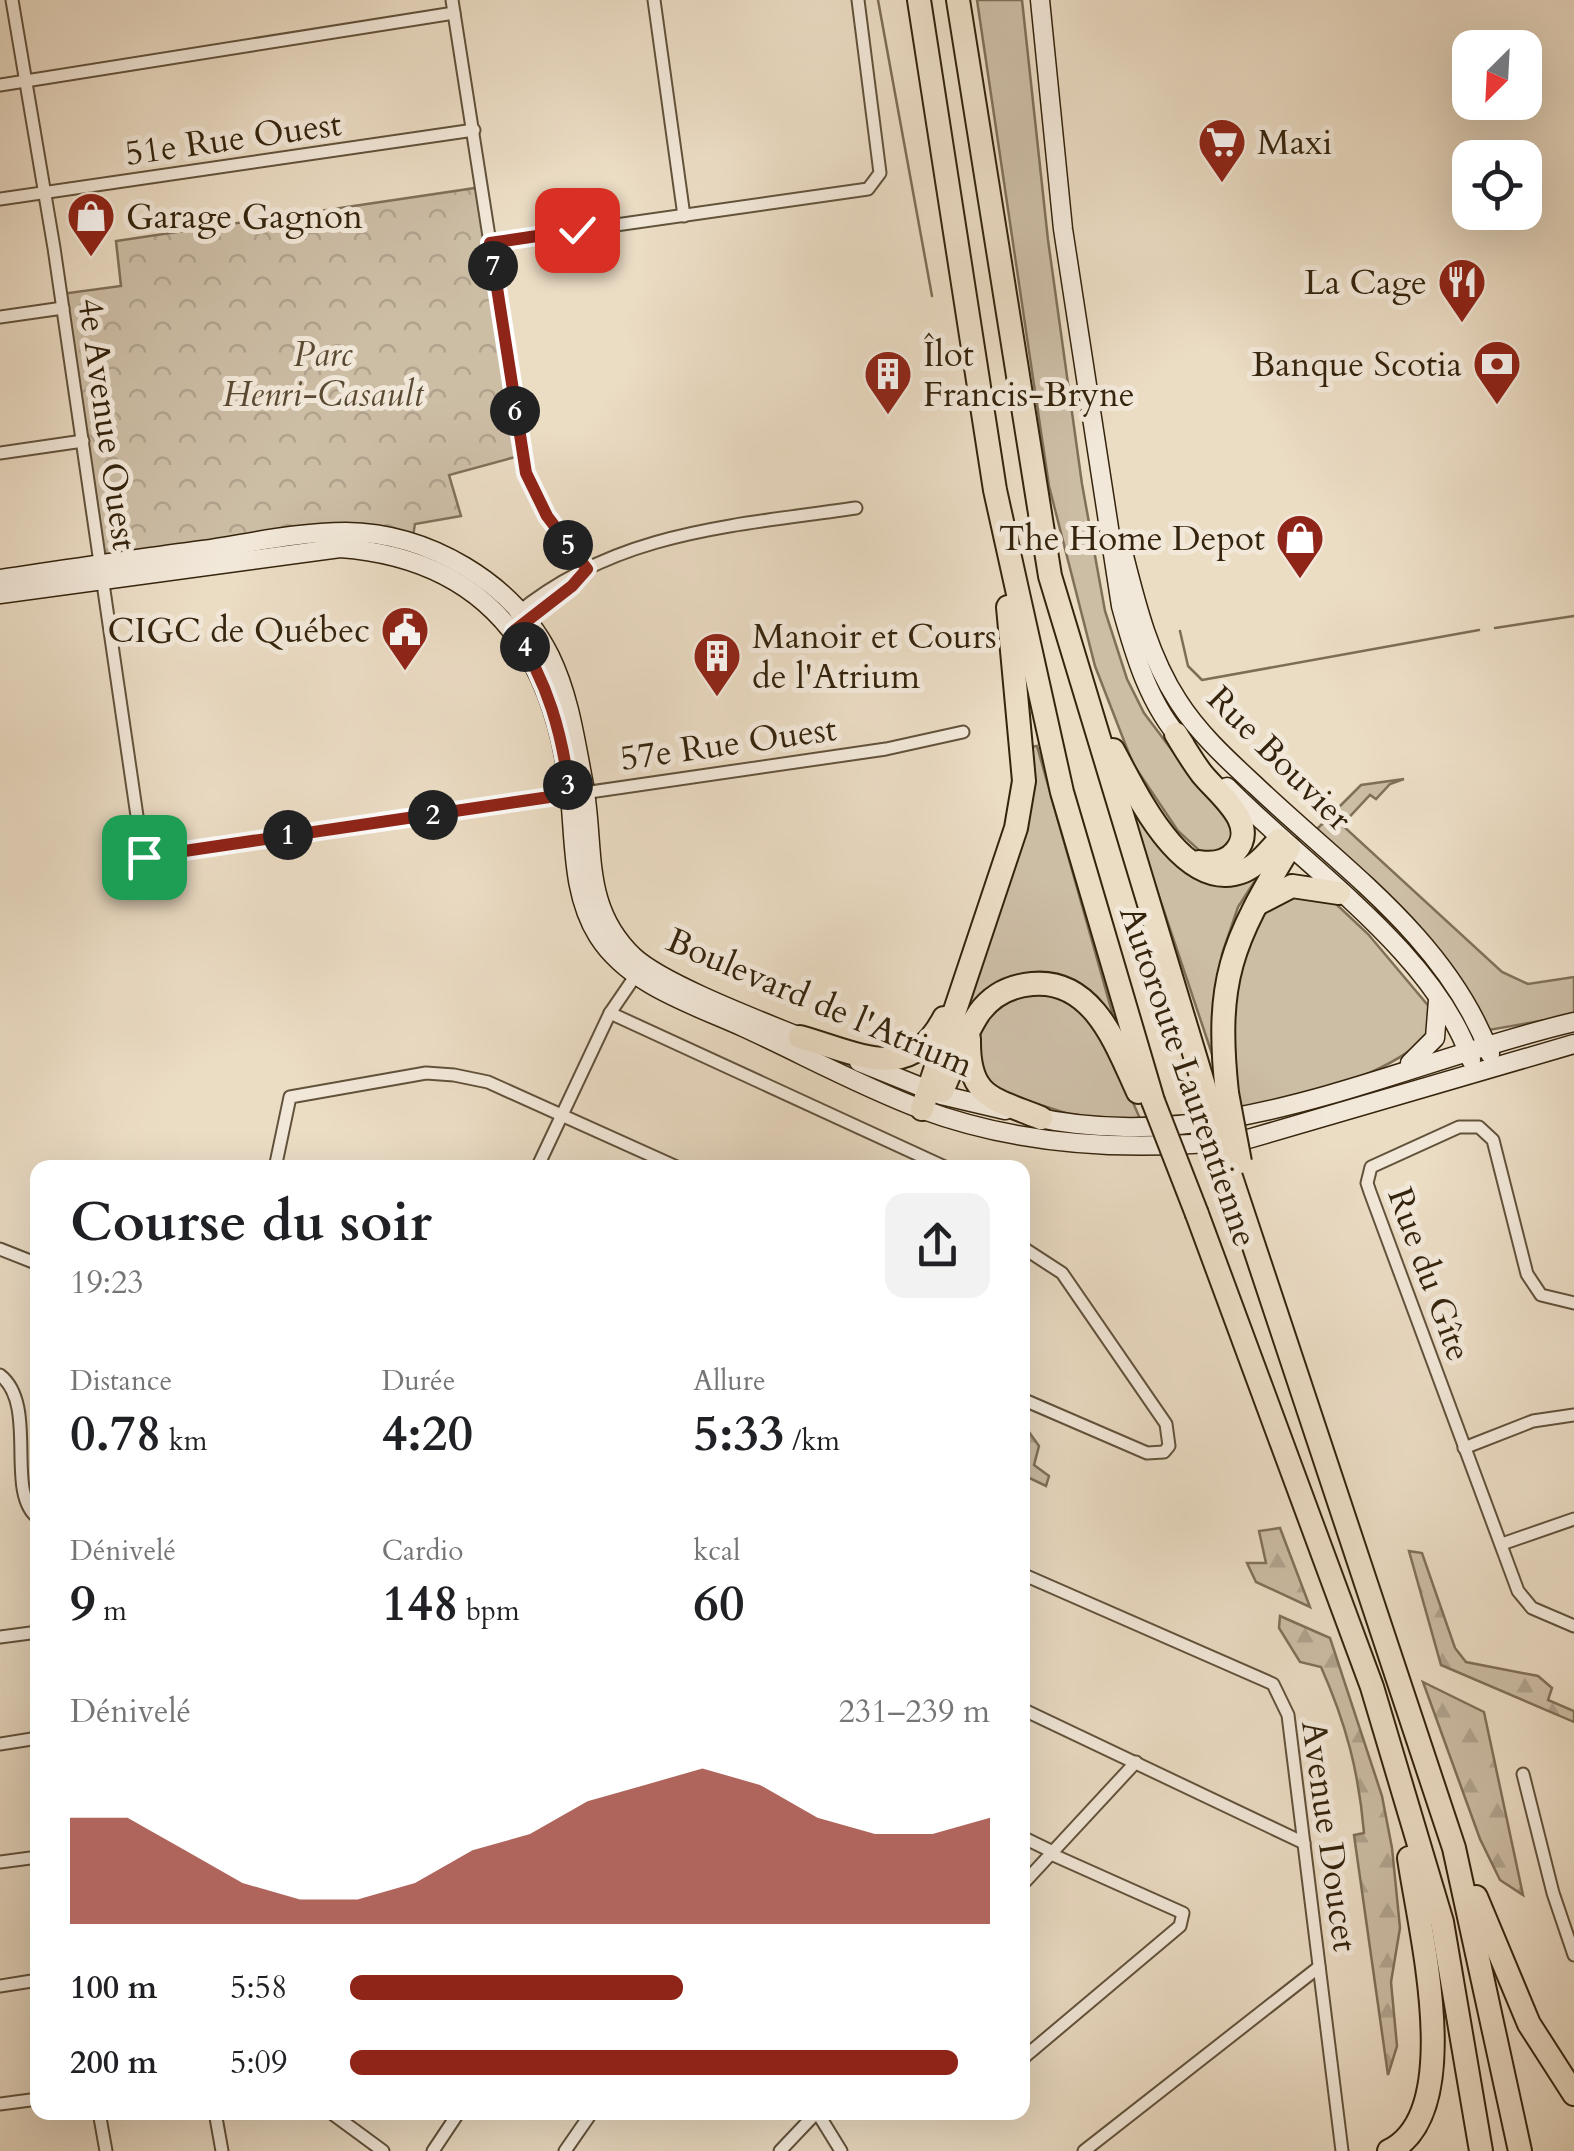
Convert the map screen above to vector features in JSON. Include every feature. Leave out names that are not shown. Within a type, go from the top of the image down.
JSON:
[{"type":"highway","name":"Autoroute Laurentienne","points":[[919,0],[995,490],[1062,792],[1149,1103],[1195,1209],[1372,1687],[1402,1800],[1442,1922],[1481,2151]]},
{"type":"highway","name":"Autoroute Laurentienne","points":[[958,0],[1050,576],[1217,1095],[1252,1234],[1454,1848],[1520,2151]]},
{"type":"highway","points":[[932,1102],[968,971],[1016,828],[1024,781],[995,490]]},
{"type":"highway","points":[[1092,710],[1144,806],[1186,860],[1209,873],[1242,872],[1292,835]]},
{"type":"highway","points":[[1176,734],[1200,771],[1240,817],[1243,832],[1234,855],[1224,861],[1186,860]]},
{"type":"highway","points":[[1217,1095],[1228,968],[1254,906],[1292,835]]},
{"type":"highway","points":[[1254,906],[1292,886],[1339,894]]},
{"type":"highway","points":[[800,1037],[887,1059],[906,1059],[921,1052],[936,1032],[968,971]]},
{"type":"highway","points":[[932,1102],[969,1030],[997,994],[1016,986],[1061,987],[1098,1015],[1149,1103]]},
{"type":"highway","points":[[969,1030],[969,1063],[979,1089],[1040,1118]]},
{"type":"highway","points":[[1389,2151],[1418,2126],[1436,2056],[1402,1800]]},
{"type":"highway","points":[[1454,1848],[1529,2024],[1553,2068],[1574,2094]]},
{"type":"street","name":"4e Avenue Ouest","points":[[12,0],[63,308],[144,857]]},
{"type":"street","points":[[654,0],[684,216]]},
{"type":"street","points":[[490,243],[868,189],[880,173],[858,0]]},
{"type":"street","name":"Rue Bouvier","points":[[1040,0],[1064,229],[1096,452],[1137,664],[1176,734],[1429,948],[1460,992],[1477,1047],[1475,1072]]},
{"type":"street","points":[[0,85],[453,6],[526,473],[547,516],[587,569]]},
{"type":"street","name":"51e Rue Ouest","points":[[0,199],[474,130]]},
{"type":"street","points":[[0,317],[63,308]]},
{"type":"street","points":[[0,454],[83,440]]},
{"type":"street","name":"Rue Bouvier","points":[[1096,452],[1138,609],[1166,682],[1202,733],[1339,894],[1408,960],[1494,1067]]},
{"type":"street","points":[[517,622],[563,578],[670,534],[856,508]]},
{"type":"street","name":"Boulevard de l'Atrium","points":[[102,571],[328,549],[368,550],[440,572],[517,622],[553,705],[577,792],[598,908],[640,970],[932,1102],[1042,1139],[1143,1147],[1248,1139],[1574,1044]]},
{"type":"street","points":[[0,579],[102,571]]},
{"type":"street","points":[[0,594],[102,571]]},
{"type":"street","name":"57e Rue Ouest","points":[[144,857],[886,749],[946,739],[963,732]]},
{"type":"street","points":[[540,1160],[610,1013],[640,970]]},
{"type":"street","name":"Boulevard de l'Atrium","points":[[640,970],[800,1037],[932,1102],[1128,1127],[1196,1125],[1258,1116],[1477,1047],[1574,1022]]},
{"type":"street","points":[[1398,1072],[1435,1038],[1438,1000]]},
{"type":"street","points":[[610,1013],[930,1160]]},
{"type":"street","points":[[277,1160],[290,1097],[426,1073],[488,1082],[662,1160]]},
{"type":"street","name":"Rue du Gîte","points":[[1574,1303],[1541,1295],[1527,1274],[1493,1140],[1479,1126],[1460,1127],[1371,1166],[1367,1182],[1523,1601],[1574,1626]]},
{"type":"street","points":[[0,1249],[30,1261]]},
{"type":"street","points":[[1030,1252],[1062,1274],[1166,1424],[1169,1446],[1164,1452],[1147,1453],[1030,1403]]},
{"type":"street","points":[[0,1375],[16,1400],[26,1500],[30,1506]]},
{"type":"street","points":[[1464,1448],[1534,1421],[1574,1415]]},
{"type":"street","points":[[1502,1544],[1574,1519]]},
{"type":"street","name":"Avenue Doucet","points":[[1030,1577],[1274,1684],[1288,1714],[1342,2151]]},
{"type":"street","points":[[0,1637],[30,1633]]},
{"type":"street","points":[[1030,1713],[1304,1843]]},
{"type":"street","points":[[0,1744],[30,1739]]},
{"type":"street","points":[[1030,1876],[1136,1762]]},
{"type":"street","points":[[1524,1774],[1553,1893],[1574,1955]]},
{"type":"street","points":[[1030,1841],[1183,1914],[1180,1926],[1030,2052]]},
{"type":"street","points":[[0,1862],[30,1858]]},
{"type":"street","points":[[1084,2151],[1320,1967]]},
{"type":"street","points":[[0,1986],[30,1981]]},
{"type":"street","points":[[0,2104],[30,2100]]},
{"type":"street","points":[[100,2120],[106,2151]]},
{"type":"street","points":[[216,2120],[222,2151]]},
{"type":"street","points":[[341,2120],[383,2151]]},
{"type":"street","points":[[432,2151],[453,2120]]},
{"type":"street","points":[[564,2151],[586,2120]]},
{"type":"street","points":[[780,2151],[809,2120]]},
{"type":"street","points":[[822,2120],[841,2151]]},
{"type":"green space","points":[[977,0],[1022,0],[1048,240],[1082,484],[1105,611],[1127,679],[1144,713],[1190,774],[1226,810],[1234,839],[1222,851],[1202,853],[1178,831],[1133,764],[1095,666],[1049,486]]},
{"type":"green space","name":"Parc Henri-Casault","points":[[482,187],[523,455],[449,475],[461,516],[415,524],[412,542],[375,534],[101,564],[61,294],[121,286],[116,241]]},
{"type":"green space","points":[[1037,746],[1116,1026],[1035,978],[954,1034],[1030,747]]},
{"type":"green space","points":[[1404,779],[1390,784],[1376,799],[1370,795],[1342,825],[1502,972],[1528,984],[1574,977],[1574,1015],[1489,1030],[1428,936],[1315,831],[1361,785]]},
{"type":"green space","points":[[1126,798],[1156,836],[1258,876],[1238,907],[1222,954],[1212,1054]]},
{"type":"green space","points":[[1287,894],[1335,903],[1368,934],[1431,1009],[1431,1033],[1412,1049],[1365,1075],[1237,1113],[1233,1025],[1240,964],[1265,913]]},
{"type":"green space","points":[[1374,909],[1416,941],[1440,973],[1475,1036],[1469,1038]]},
{"type":"green space","points":[[1051,990],[1100,1027],[1141,1121],[1081,1118],[985,1087],[980,1044],[986,1016],[1008,1000]]},
{"type":"green space","points":[[1030,1433],[1039,1446],[1034,1465],[1049,1476],[1046,1486],[1030,1478]]},
{"type":"green space","points":[[1280,1528],[1310,1607],[1256,1582],[1247,1563],[1266,1563],[1259,1531]]},
{"type":"green space","points":[[1409,1551],[1422,1553],[1455,1648],[1466,1662],[1538,1676],[1552,1688],[1548,1700],[1574,1711],[1574,1722],[1441,1665]]},
{"type":"green space","points":[[1280,1616],[1330,1638],[1382,1796],[1400,1928],[1391,1982],[1397,2046],[1388,2075],[1354,1835],[1364,1833],[1350,1749],[1321,1667],[1300,1662],[1279,1628]]},
{"type":"green space","points":[[1423,1682],[1484,1712],[1523,1895],[1500,1880],[1480,1839]]},
{"type":"waterway","points":[[878,0],[932,296]]},
{"type":"waterway","points":[[1495,628],[1574,616]]},
{"type":"waterway","points":[[1180,631],[1188,666],[1202,680],[1479,630]]},
{"type":"place","name":"Maxi","points":[[1222,184]]},
{"type":"place","name":"Garage Gagnon","points":[[91,258]]},
{"type":"place","name":"La Cage","points":[[1462,324]]},
{"type":"place","name":"Banque Scotia","points":[[1497,406]]},
{"type":"place","name":"Îlot Francis-Bryne","points":[[888,416]]},
{"type":"place","name":"The Home Depot","points":[[1300,580]]},
{"type":"place","name":"CIGC de Québec","points":[[405,672]]},
{"type":"place","name":"Manoir et Cours de l'Atrium","points":[[717,698]]},
{"type":"route","points":[[144,857],[570,794],[553,705],[532,658],[514,631],[572,586],[587,569],[547,516],[526,473],[490,243],[577,230]]}]
